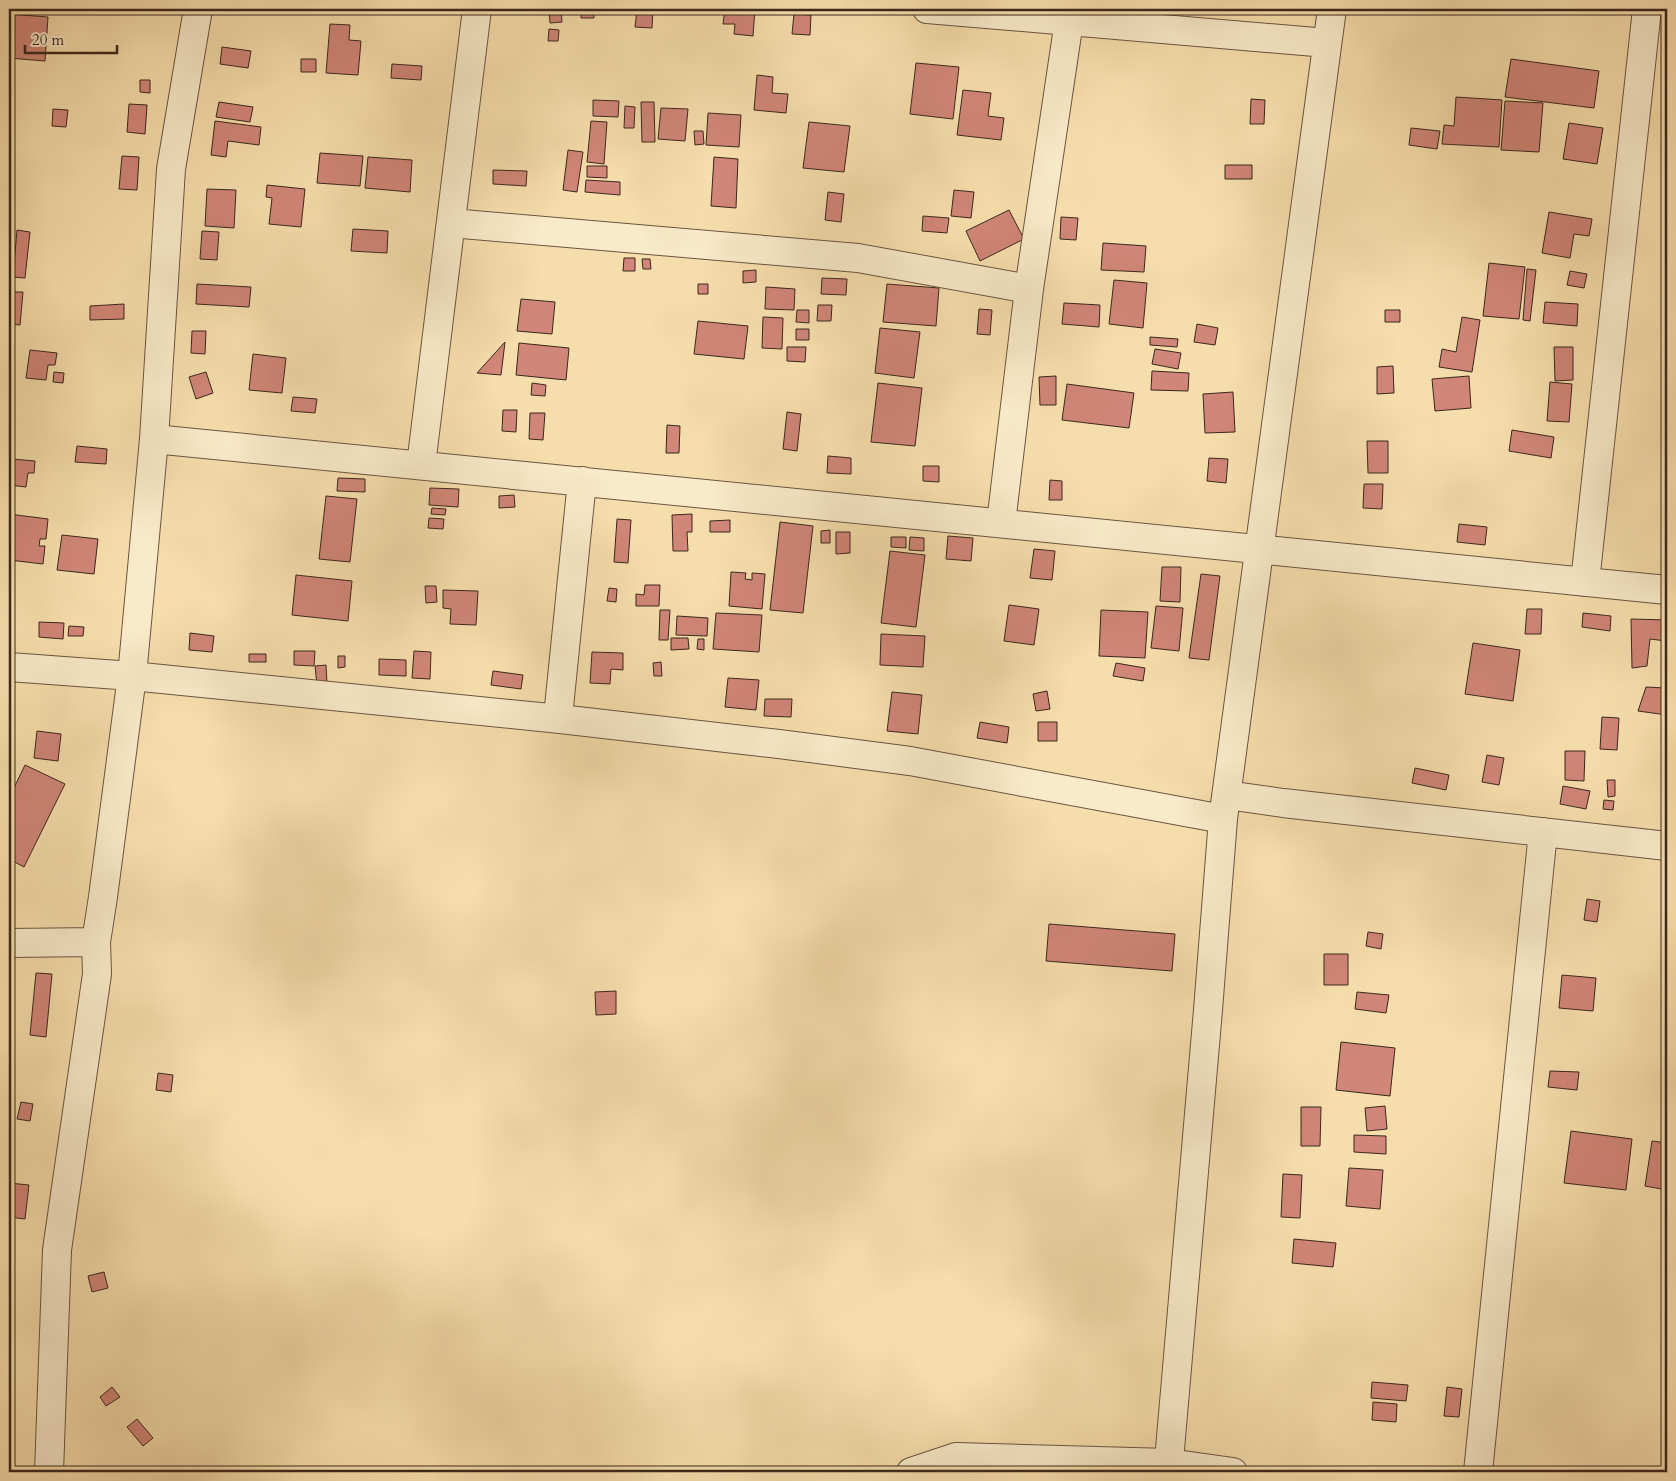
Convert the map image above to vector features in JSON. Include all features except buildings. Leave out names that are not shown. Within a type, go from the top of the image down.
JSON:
[{"type":"street","points":[[49,1472],[57,1250],[98,974],[96,942],[132,676],[154,439],[171,169],[198,9]]},
{"type":"street","points":[[421,466],[477,9]]},
{"type":"street","points":[[927,9],[1327,43]]},
{"type":"street","points":[[1169,1467],[1225,807],[1332,9]]},
{"type":"street","points":[[1584,582],[1648,9]]},
{"type":"street","points":[[1001,523],[1029,289],[1069,21]]},
{"type":"street","points":[[451,223],[858,258],[1029,289]]},
{"type":"street","points":[[154,439],[1667,590]]},
{"type":"street","points":[[560,719],[558,708],[582,481]]},
{"type":"street","points":[[9,667],[132,676],[560,719],[770,743],[910,761],[1225,807],[1283,804],[1667,846]]},
{"type":"street","points":[[1478,1472],[1543,832]]},
{"type":"street","points":[[9,943],[96,942]]},
{"type":"street","points":[[911,1472],[956,1457],[1169,1467],[1232,1472]]}]
